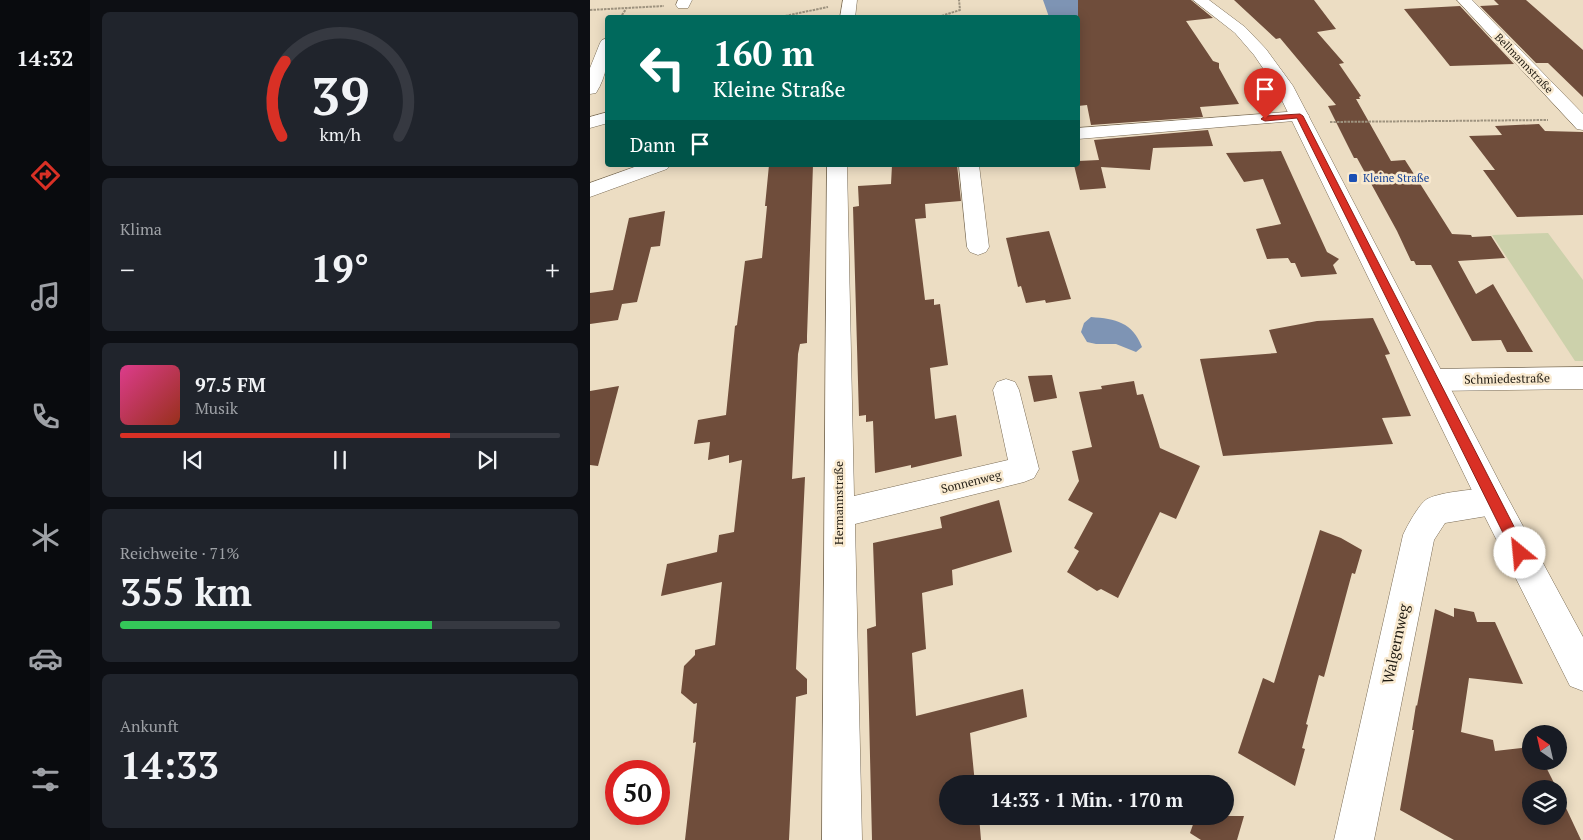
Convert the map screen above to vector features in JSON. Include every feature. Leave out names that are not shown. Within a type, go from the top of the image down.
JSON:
[{"type":"street","points":[[1200,0],[1240,30],[1260,52],[1284,86],[1493,501],[1583,673]]},
{"type":"street","name":"Bellmannstraße","points":[[1464,0],[1582,122]]},
{"type":"street","points":[[590,89],[605,51]]},
{"type":"street","points":[[590,123],[605,118]]},
{"type":"street","points":[[1080,134],[1302,120]]},
{"type":"street","points":[[590,191],[608,182],[654,167]]},
{"type":"street","name":"Hermannstraße","points":[[837,167],[842,840]]},
{"type":"street","points":[[969,167],[978,247]]},
{"type":"street","name":"Schmiedestraße","points":[[1432,380],[1583,378]]},
{"type":"street","name":"Sonnenweg","points":[[839,514],[1024,469],[1006,390]]},
{"type":"street","name":"Walgernweg","points":[[1354,840],[1419,535],[1436,510],[1493,501]]},
{"type":"path","points":[[944,15],[960,10],[959,0]]},
{"type":"path","points":[[590,10],[684,2]]},
{"type":"path","points":[[622,15],[626,8]]},
{"type":"path","points":[[784,15],[849,8]]},
{"type":"path","points":[[1302,120],[1582,122]]},
{"type":"green space","points":[[1548,233],[1583,280],[1583,361],[1575,361],[1492,235]]},
{"type":"water","points":[[1043,0],[1124,0],[1131,16],[1080,20],[1080,15],[1048,15]]},
{"type":"water","points":[[1091,317],[1122,323],[1133,332],[1142,347],[1136,352],[1116,344],[1087,342],[1081,332],[1084,323]]},
{"type":"building","points":[[1078,0],[1191,0],[1213,18],[1186,21],[1213,61],[1219,63],[1219,68],[1239,104],[1200,107],[1203,117],[1091,125],[1087,105],[1080,106],[1080,15],[1078,15]]},
{"type":"building","points":[[1234,0],[1314,0],[1336,29],[1317,32],[1344,63],[1339,64],[1361,96],[1359,97],[1360,99],[1356,99],[1391,161],[1405,160],[1452,234],[1471,235],[1472,237],[1491,236],[1505,258],[1458,261],[1476,294],[1493,284],[1533,352],[1507,352],[1501,340],[1472,341],[1431,265],[1416,265],[1414,261],[1411,261],[1397,231],[1357,158],[1354,158],[1328,106],[1336,105],[1280,38],[1276,39]]},
{"type":"building","points":[[1494,0],[1526,0],[1583,50],[1583,97],[1548,63],[1536,63],[1480,6],[1499,5]]},
{"type":"building","points":[[1460,6],[1514,64],[1450,66],[1404,9]]},
{"type":"building","points":[[1539,124],[1545,131],[1583,132],[1583,215],[1517,217],[1483,170],[1495,170],[1469,136],[1502,135],[1495,126]]},
{"type":"building","points":[[1208,130],[1213,146],[1153,148],[1150,170],[1101,167],[1106,188],[1080,190],[1074,167],[1080,167],[1080,161],[1099,160],[1094,140]]},
{"type":"building","points":[[1281,151],[1327,252],[1339,259],[1333,265],[1337,274],[1301,277],[1295,263],[1291,263],[1288,258],[1267,259],[1256,229],[1281,224],[1263,179],[1244,182],[1226,153]]},
{"type":"building","points":[[769,167],[813,167],[807,343],[800,344],[798,354],[792,479],[805,477],[796,669],[807,679],[807,694],[796,697],[789,840],[685,840],[696,742],[693,743],[697,703],[694,704],[681,693],[684,666],[695,655],[695,650],[715,645],[722,582],[661,596],[667,564],[717,552],[719,535],[734,532],[742,460],[729,463],[729,455],[708,460],[710,442],[694,444],[698,420],[726,415],[735,326],[737,325],[745,261],[762,258],[767,206],[765,206]]},
{"type":"building","points":[[892,167],[957,167],[961,201],[925,204],[926,218],[915,219],[925,300],[934,299],[934,305],[940,304],[948,365],[930,368],[935,419],[956,415],[962,456],[911,468],[911,465],[875,473],[873,421],[866,422],[866,415],[859,416],[853,207],[859,206],[858,186],[891,184]]},
{"type":"building","points":[[665,211],[660,246],[651,247],[637,302],[622,304],[618,320],[590,324],[590,293],[613,290],[629,218]]},
{"type":"building","points":[[1049,231],[1071,299],[1046,303],[1045,300],[1026,303],[1021,286],[1018,287],[1006,238]]},
{"type":"building","points":[[1373,318],[1390,354],[1385,355],[1411,416],[1382,418],[1393,444],[1223,456],[1200,359],[1277,353],[1269,330],[1317,321]]},
{"type":"building","points":[[1052,375],[1057,398],[1034,402],[1028,376]]},
{"type":"building","points":[[1134,381],[1137,395],[1143,394],[1160,448],[1200,466],[1176,519],[1160,512],[1118,598],[1101,589],[1097,591],[1067,572],[1079,551],[1074,548],[1093,513],[1068,500],[1079,481],[1072,451],[1092,447],[1079,392],[1102,389],[1101,386]]},
{"type":"building","points":[[619,386],[598,466],[590,465],[590,391]]},
{"type":"building","points":[[999,500],[1012,552],[952,570],[953,585],[922,593],[926,649],[912,653],[916,716],[1023,689],[1027,717],[970,733],[974,775],[939,775],[939,825],[980,825],[981,840],[872,840],[867,629],[876,626],[873,543],[942,528],[940,517]]},
{"type":"building","points":[[1320,530],[1341,538],[1362,550],[1355,574],[1352,573],[1324,677],[1319,675],[1306,724],[1308,725],[1302,748],[1305,749],[1295,786],[1238,753],[1263,678],[1274,683]]},
{"type":"building","points":[[1454,608],[1474,612],[1477,622],[1495,622],[1523,684],[1469,678],[1461,732],[1493,740],[1495,751],[1522,748],[1522,770],[1548,770],[1552,780],[1522,780],[1522,825],[1567,825],[1567,810],[1581,840],[1454,840],[1400,810],[1414,730],[1412,730],[1416,705],[1435,609],[1454,617]]},
{"type":"building","points":[[1234,816],[1244,816],[1237,840],[1201,840],[1190,833],[1193,825],[1234,825]]},
{"type":"place","name":"Kleine Straße","points":[[1353,178]]},
{"type":"route","points":[[1265,119],[1300,116],[1520,553]]}]
